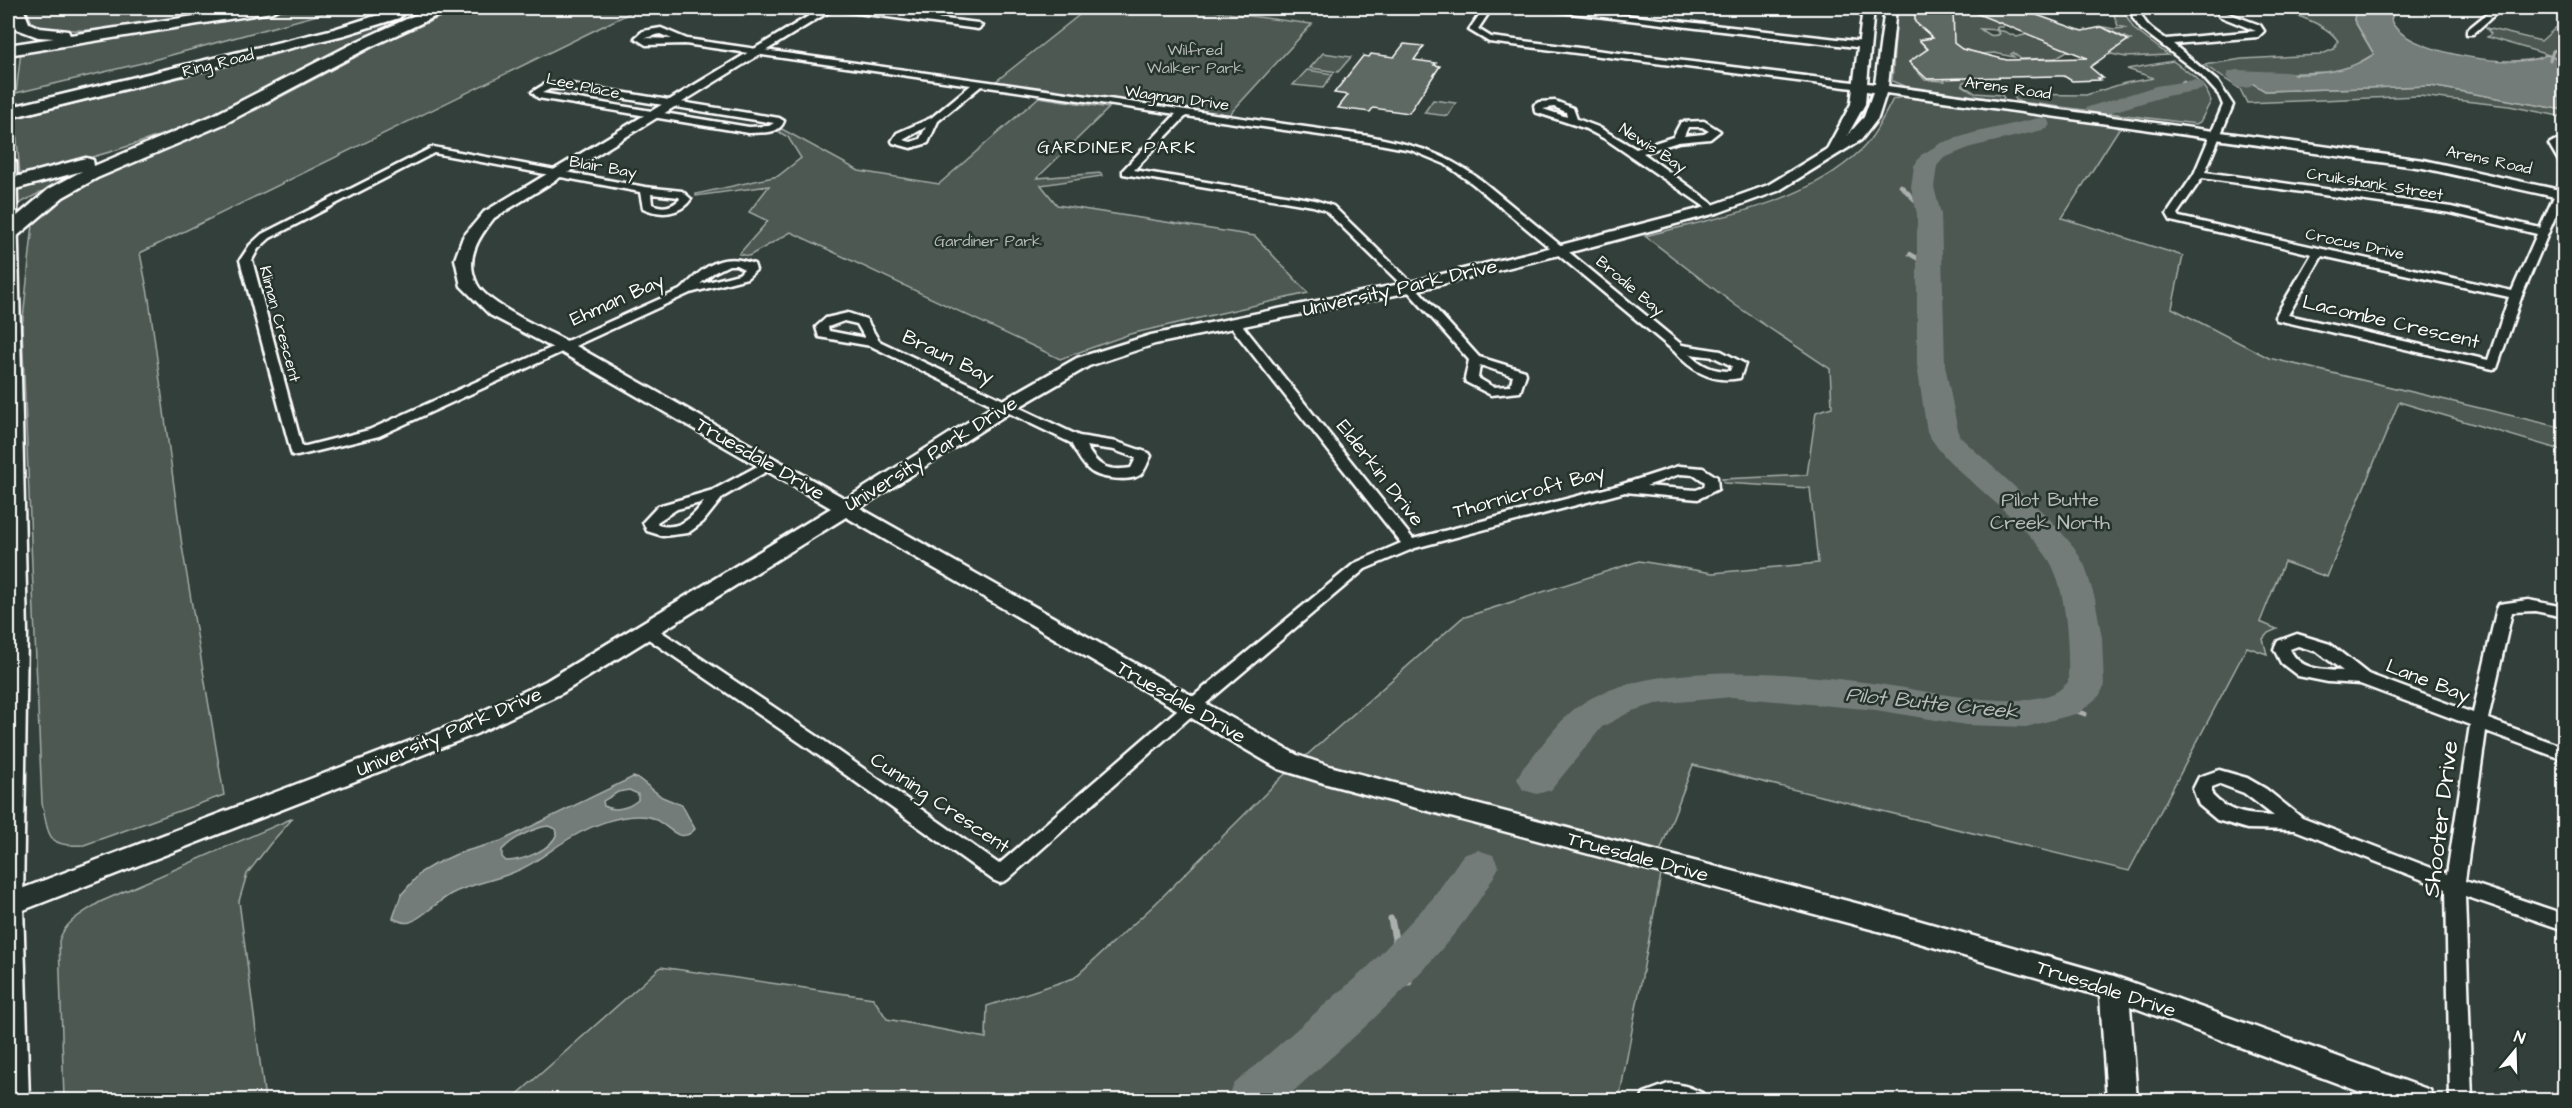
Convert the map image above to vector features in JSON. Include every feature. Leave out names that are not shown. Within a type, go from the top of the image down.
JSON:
[{"type":"highway","points":[[16,8],[22,26],[38,32],[65,34],[237,14]]},
{"type":"highway","points":[[8,50],[272,8]]},
{"type":"highway","name":"Ring Road","points":[[329,18],[17,104],[339,32],[418,8]]},
{"type":"highway","points":[[8,234],[56,193],[90,174],[256,101],[364,44],[442,8]]},
{"type":"highway","points":[[8,185],[176,137]]},
{"type":"main road","points":[[8,22],[10,8]]},
{"type":"main road","points":[[8,162],[15,633],[8,905],[13,1101]]},
{"type":"street","name":"Truesdale Drive","points":[[829,8],[489,214],[471,237],[463,259],[469,286],[496,311],[563,346],[1190,708],[1288,762],[1327,775],[1882,921],[2114,988],[2419,1101]]},
{"type":"street","points":[[835,8],[978,26]]},
{"type":"street","points":[[1389,8],[1396,8]]},
{"type":"street","name":"Arens Road","points":[[1488,8],[1473,30],[1489,39],[1881,88],[2216,135],[2433,166],[2564,191]]},
{"type":"street","points":[[1545,8],[1864,45]]},
{"type":"street","points":[[1833,151],[1858,104],[1868,8]]},
{"type":"street","name":"University Park Drive","points":[[8,905],[468,728],[554,687],[846,508],[1005,406],[1083,362],[1151,340],[1410,287],[1562,250],[1715,208],[1773,188],[1856,136],[1871,118],[1881,88],[1891,8]]},
{"type":"street","name":"Crocus Drive","points":[[2136,8],[2137,18],[2144,27],[2223,92],[2228,105],[2199,174],[2172,214],[2175,219],[2206,229],[2516,295]]},
{"type":"street","points":[[2470,32],[2498,8]]},
{"type":"street","points":[[2163,42],[2260,32],[2257,27],[2222,14]]},
{"type":"street","name":"Wagman Drive","points":[[685,42],[1369,139],[1414,148],[1449,162],[1562,250]]},
{"type":"street","points":[[934,120],[978,84]]},
{"type":"street","name":"Lee Place","points":[[653,114],[544,97],[538,95],[537,92],[548,86],[557,85],[672,103]]},
{"type":"street","points":[[653,114],[749,130],[771,129],[778,125],[779,121],[672,103]]},
{"type":"street","points":[[1182,114],[1127,172],[1315,203],[1329,208],[1410,287],[1474,360]]},
{"type":"street","name":"Newis Bay","points":[[1572,119],[1636,152],[1715,208]]},
{"type":"street","points":[[1636,152],[1677,139]]},
{"type":"street","points":[[2565,145],[2554,144],[2565,161]]},
{"type":"street","name":"Kliman Crescent","points":[[556,174],[433,150],[266,236],[254,247],[246,260],[297,452],[374,434],[563,346]]},
{"type":"street","name":"Blair Bay","points":[[556,174],[645,190]]},
{"type":"street","name":"Cruikshank Street","points":[[2199,174],[2451,210],[2544,232]]},
{"type":"street","points":[[2516,295],[2564,191]]},
{"type":"street","name":"Brodie Bay","points":[[1562,250],[1678,348]]},
{"type":"street","name":"Lacombe Crescent","points":[[2318,253],[2281,317],[2493,365],[2516,295]]},
{"type":"street","name":"Ehman Bay","points":[[563,346],[686,291],[737,279],[748,273],[750,266],[737,261],[717,264],[686,291]]},
{"type":"street","name":"Elderkin Drive","points":[[1190,708],[1360,566],[1410,545],[1235,324]]},
{"type":"street","name":"Braun Bay","points":[[874,343],[1076,440]]},
{"type":"street","points":[[718,494],[769,464]]},
{"type":"street","name":"Thornicroft Bay","points":[[1410,545],[1625,488],[1679,470],[1698,471],[1712,480],[1711,489],[1698,495],[1625,488]]},
{"type":"street","name":"Shooter Drive","points":[[2461,1101],[2455,885],[2479,723],[2505,608],[2518,604],[2546,606],[2565,612]]},
{"type":"street","name":"Cunning Crescent","points":[[647,630],[814,743],[1000,875],[1190,708]]},
{"type":"street","name":"Lane Bay","points":[[2362,678],[2565,754]]},
{"type":"street","points":[[2296,823],[2455,885],[2565,922]]},
{"type":"street","points":[[2114,988],[2122,1101]]},
{"type":"street","points":[[1652,1101],[1668,1094],[1680,1094],[1694,1101]]},
{"type":"green space","points":[[26,8],[98,8],[99,12],[162,8],[253,8],[142,26],[84,30],[33,25]]},
{"type":"green space","points":[[296,8],[343,8],[142,63],[16,93],[21,51]]},
{"type":"green space","points":[[429,8],[363,39],[254,96],[197,121],[110,152],[20,175],[15,118],[270,56]]},
{"type":"green space","points":[[461,8],[640,8],[140,253],[149,299],[182,546],[224,795],[84,845],[62,844],[51,837],[48,831],[42,803],[22,328],[33,224],[46,207],[76,186],[256,110],[384,42]]},
{"type":"green space","name":"Wilfred Walker Park","points":[[1088,8],[1209,8],[1219,12],[1312,24],[1229,115],[995,82]]},
{"type":"green space","points":[[1897,8],[1915,8],[1915,19],[1954,23],[1951,8],[1969,8],[2003,24],[2003,27],[1996,27],[1998,30],[1980,29],[1991,35],[1999,34],[1997,31],[2003,31],[2017,37],[2028,34],[2118,44],[2131,40],[2099,26],[2114,29],[2127,28],[2118,26],[2114,15],[2121,12],[2100,9],[2123,10],[2134,29],[2168,55],[2126,57],[2111,54],[2103,57],[2067,51],[2055,58],[2021,59],[2013,53],[2011,54],[2014,57],[1994,53],[1981,54],[1960,49],[1938,36],[1930,36],[1931,38],[1919,40],[1927,49],[1909,62],[1925,80],[1975,78],[1975,80],[1963,82],[1962,85],[1975,93],[2002,95],[2004,98],[2002,100],[1904,86],[1892,81]]},
{"type":"green space","points":[[2277,8],[2356,8],[2354,20],[2374,54],[2350,68],[2327,72],[2240,75],[2265,91],[2431,86],[2564,110],[2564,117],[2509,106],[2419,96],[2247,103],[2240,89],[2204,65],[2242,59],[2320,55],[2334,49],[2338,41],[2326,29]]},
{"type":"green space","points":[[2560,24],[2564,25],[2564,62],[2559,58],[2487,37],[2491,34],[2486,28],[2541,41]]},
{"type":"green space","points":[[1323,53],[1351,57],[1338,72],[1310,68]]},
{"type":"green space","points":[[2173,61],[2205,88],[2211,101],[2200,122],[2196,124],[2020,102],[2013,94],[2086,95],[2125,83],[2154,78],[2127,69]]},
{"type":"green space","points":[[1307,70],[1333,74],[1323,88],[1293,85]]},
{"type":"green space","name":"Gardiner Park","points":[[1039,97],[1109,108],[1037,178],[1101,173],[1102,176],[1041,185],[1057,205],[1255,236],[1308,293],[1130,334],[1060,359],[791,232],[749,256],[739,254],[768,221],[749,212],[769,186],[696,196],[696,194],[778,176],[801,158],[788,137],[777,131],[782,129],[859,171],[939,184]]},
{"type":"green space","name":"Pilot Butte Creek North","points":[[1903,97],[2120,127],[2062,218],[2183,256],[2172,308],[2269,358],[2564,428],[2564,451],[2399,402],[2327,577],[2284,562],[2260,622],[2277,629],[2268,633],[2263,639],[2267,654],[2247,647],[2129,871],[1693,765],[1661,849],[1661,875],[1619,1100],[511,1100],[661,967],[873,998],[887,1019],[986,1038],[987,1006],[1074,978],[1152,907],[1282,777],[1462,618],[1639,561],[1713,573],[1818,563],[1810,488],[1724,483],[1722,479],[1807,475],[1816,412],[1832,407],[1830,369],[1735,305],[1645,236],[1759,207],[1813,184],[1838,169],[1861,150],[1874,133],[1893,99]]},
{"type":"green space","points":[[1433,100],[1456,103],[1448,116],[1424,113]]},
{"type":"green space","points":[[113,159],[69,177],[17,205],[18,184]]},
{"type":"green space","points":[[293,818],[247,874],[239,901],[265,1100],[64,1100],[59,941],[66,928],[75,918],[100,902]]},
{"type":"shaded area","points":[[2356,8],[2403,8],[2393,14],[2391,20],[2400,32],[2416,42],[2437,50],[2488,60],[2512,61],[2546,55],[2559,58],[2564,62],[2564,110],[2431,86],[2265,91],[2238,75],[2309,74],[2359,63],[2374,54],[2354,20]]},
{"type":"shaded area","points":[[633,777],[662,797],[682,805],[695,829],[683,836],[649,817],[614,819],[579,833],[519,870],[451,894],[408,923],[393,918],[401,895],[421,872],[459,853],[501,841]],"holes":[[[629,790],[638,794],[638,800],[634,803],[617,809],[604,806],[603,801],[618,792]],[[548,826],[556,829],[557,833],[549,845],[528,857],[506,861],[502,857],[502,850],[511,842],[529,832]]]},
{"type":"building","points":[[1915,8],[1953,8],[1954,43],[1962,49],[2007,60],[2087,58],[1963,8],[2017,8],[2082,31],[2102,27],[2128,40],[2090,67],[2103,78],[2098,78],[2100,80],[2072,81],[2064,76],[1927,79],[1909,62],[1928,49],[1919,40],[1933,38],[1915,22]]},
{"type":"building","points":[[1404,44],[1424,46],[1414,60],[1436,63],[1434,65],[1440,66],[1409,113],[1373,108],[1370,112],[1338,108],[1348,95],[1334,93],[1363,56],[1369,57],[1371,54],[1394,57]]},
{"type":"waterway","points":[[2550,60],[2553,51],[2564,48]]},
{"type":"waterway","name":"Pilot Butte Creek","points":[[2243,83],[2236,76],[2285,78]]},
{"type":"waterway","name":"Pilot Butte Creek","points":[[2175,88],[2184,81]]},
{"type":"waterway","name":"Pilot Butte Creek","points":[[2095,111],[2163,90],[2194,86]]},
{"type":"waterway","name":"Pilot Butte Creek","points":[[1537,779],[1589,717],[1620,701],[1656,691],[1732,684],[1876,697],[1966,711],[2026,713],[2066,704],[2086,687],[2082,618],[2074,581],[2068,566],[2062,554],[2037,524],[1947,441],[1942,432],[1931,365],[1929,214],[1922,187],[1926,166],[1929,160],[1937,154],[1963,142],[2039,124]]},
{"type":"waterway","points":[[1901,186],[1929,214]]},
{"type":"waterway","points":[[1910,254],[1929,265]]},
{"type":"waterway","name":"Pilot Butte Creek","points":[[1929,282],[1937,280]]},
{"type":"waterway","points":[[2061,705],[2085,714]]},
{"type":"waterway","name":"Pilot Butte Creek","points":[[1251,1100],[1385,980],[1448,910],[1478,867]]},
{"type":"waterway","points":[[1391,919],[1396,944],[1394,971]]},
{"type":"waterway","points":[[1385,980],[1409,982]]},
{"type":"tunnel","points":[[8,100],[17,98]]},
{"type":"district","name":"GARDINER PARK","points":[[1117,147]]}]
